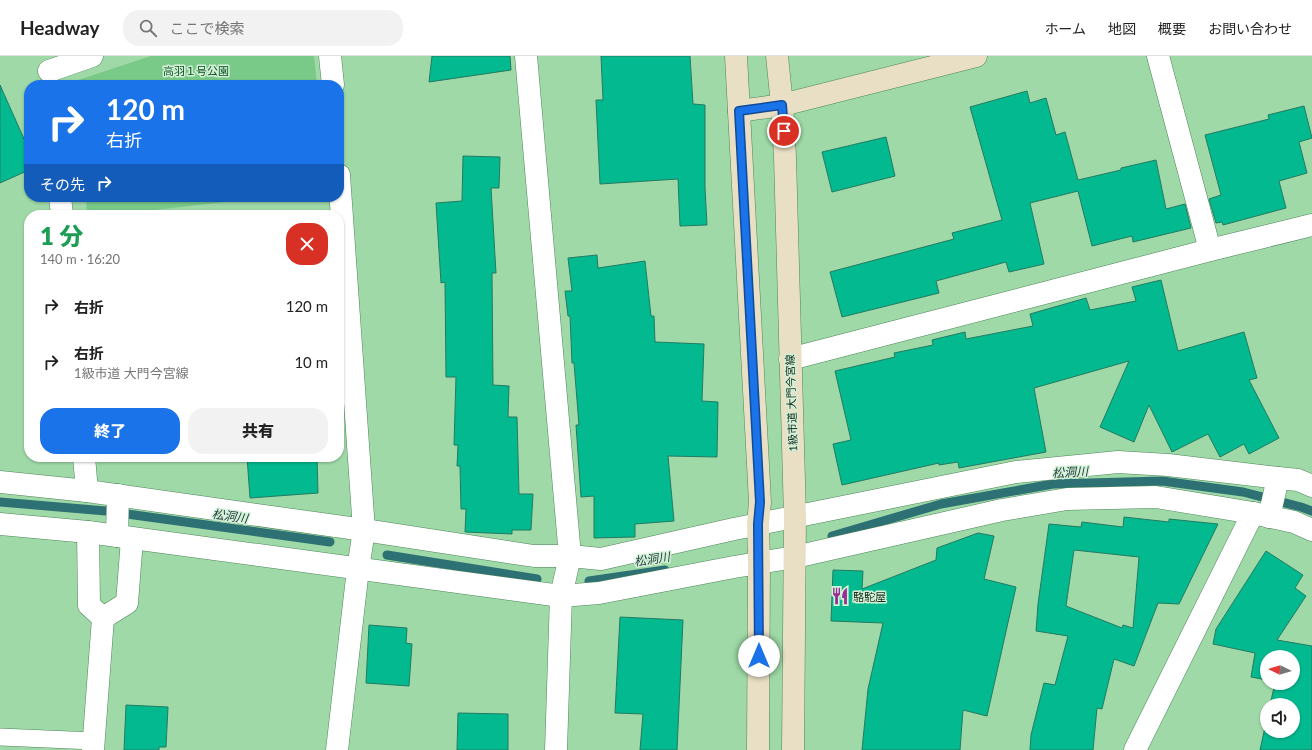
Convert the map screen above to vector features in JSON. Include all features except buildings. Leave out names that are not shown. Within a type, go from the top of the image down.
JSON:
[{"type":"street","points":[[46,71],[92,56]]},
{"type":"street","points":[[330,56],[332,80]]},
{"type":"street","points":[[526,56],[570,556],[561,596],[556,750]]},
{"type":"street","points":[[736,56],[760,502],[758,524],[760,563],[758,750]]},
{"type":"street","name":"1級市道 大門今宮線","points":[[777,56],[782,105],[795,517],[793,750]]},
{"type":"street","points":[[739,111],[782,105],[976,56]]},
{"type":"street","points":[[1158,56],[1210,250]]},
{"type":"street","points":[[790,359],[1312,225]]},
{"type":"street","points":[[337,750],[358,569],[364,530],[344,246]]},
{"type":"street","points":[[84,462],[87,491]]},
{"type":"street","points":[[0,482],[118,495],[534,556],[570,556],[601,559],[758,524],[1016,472],[1118,462],[1168,465],[1284,492]]},
{"type":"street","points":[[1284,492],[1294,522],[1312,530]]},
{"type":"street","points":[[0,524],[88,532],[561,596],[599,593],[795,557],[1002,510],[1067,499],[1284,492]]},
{"type":"street","points":[[1135,750],[1284,492]]},
{"type":"street","points":[[103,618],[127,603],[124,538],[118,495]]},
{"type":"street","points":[[88,532],[89,605],[103,618]]},
{"type":"street","points":[[94,746],[103,618]]},
{"type":"lane","points":[[0,737],[94,746]]},
{"type":"green space","name":"高羽１号公園","points":[[151,56],[314,56],[316,80],[78,80]]},
{"type":"green space","points":[[86,202],[226,202],[154,210],[87,210]]},
{"type":"waterway","name":"松洞川","points":[[832,536],[941,504],[1053,484],[1162,481],[1243,492],[1312,511]]},
{"type":"waterway","name":"松洞川","points":[[0,502],[106,511]]},
{"type":"waterway","name":"松洞川","points":[[127,514],[330,542]]},
{"type":"waterway","name":"松洞川","points":[[387,555],[537,579]]},
{"type":"waterway","name":"松洞川","points":[[589,581],[665,570]]},
{"type":"place","name":"駱駝屋","points":[[840,596]]},
{"type":"route","points":[[759,656],[760,563],[758,524],[760,502],[739,111],[782,105],[784,131]]}]
